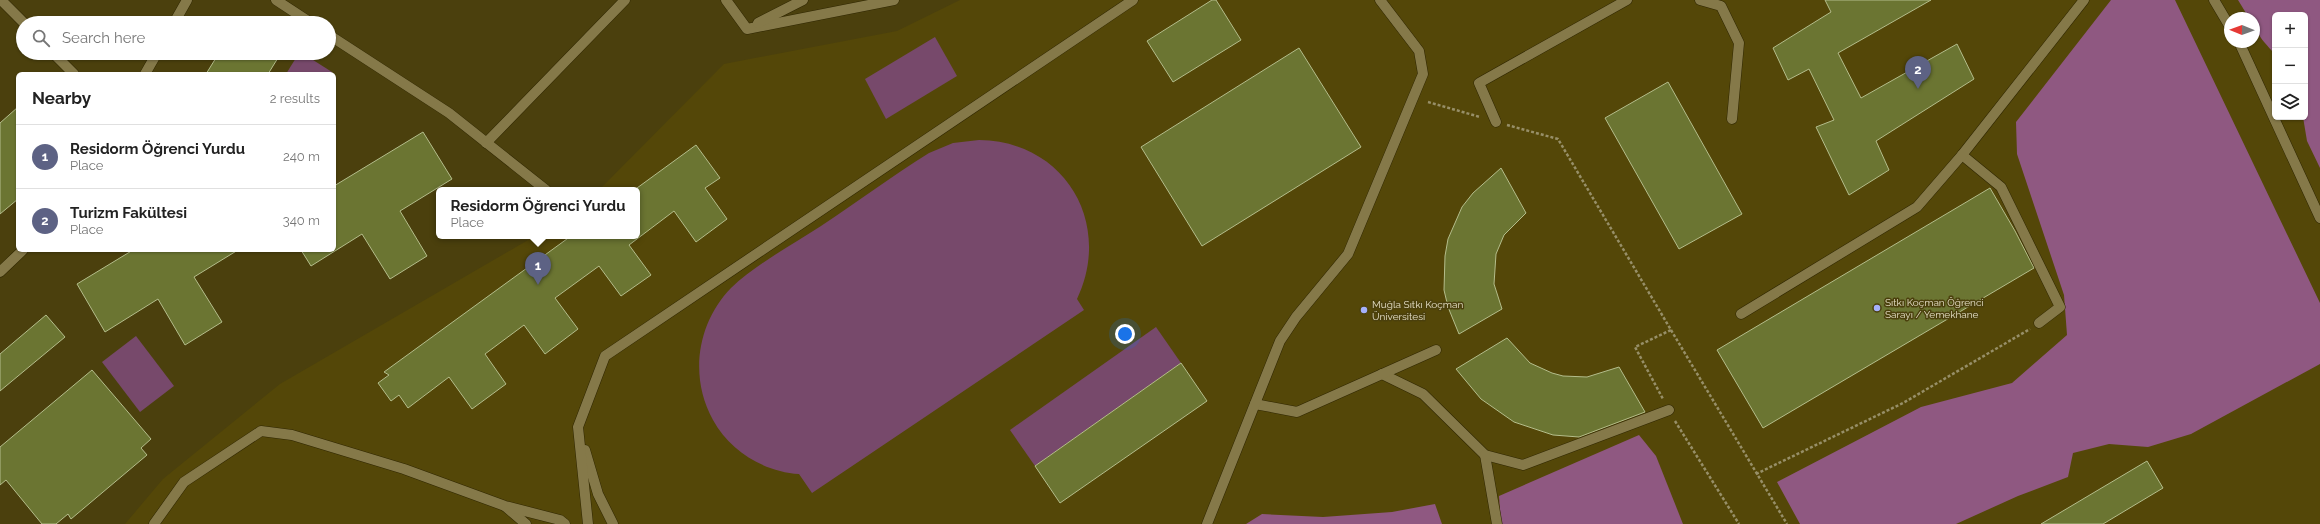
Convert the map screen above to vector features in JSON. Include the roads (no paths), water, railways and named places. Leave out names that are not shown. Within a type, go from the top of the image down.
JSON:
[{"type":"street","points":[[178,16],[187,0]]},
{"type":"street","points":[[276,0],[300,16]]},
{"type":"street","points":[[486,143],[625,0]]},
{"type":"street","points":[[726,0],[747,29]]},
{"type":"street","points":[[747,29],[803,0]]},
{"type":"street","points":[[747,29],[894,0]]},
{"type":"street","points":[[588,524],[578,427],[605,356],[1133,0]]},
{"type":"street","points":[[1207,524],[1280,342],[1296,317],[1348,254],[1423,74],[1419,51],[1380,0]]},
{"type":"street","points":[[1496,122],[1479,83],[1627,0]]},
{"type":"street","points":[[1700,0],[1721,6],[1739,43],[1732,119]]},
{"type":"street","points":[[1741,314],[1917,207],[1962,156],[2084,0]]},
{"type":"street","points":[[2214,0],[2224,17]]},
{"type":"street","points":[[4,2],[17,16]]},
{"type":"street","points":[[336,40],[449,113],[542,187]]},
{"type":"street","points":[[2242,48],[2320,218]]},
{"type":"street","points":[[60,60],[72,72]]},
{"type":"street","points":[[146,72],[153,60]]},
{"type":"street","points":[[1962,156],[2002,187],[2060,307],[2039,323]]},
{"type":"street","points":[[0,272],[21,252]]},
{"type":"street","points":[[1255,404],[1297,412],[1436,350]]},
{"type":"street","points":[[1382,374],[1423,394],[1485,455],[1522,465],[1669,410]]},
{"type":"street","points":[[578,427],[598,494],[613,524]]},
{"type":"street","points":[[154,524],[184,482],[261,431],[292,435],[374,460],[505,506],[560,520],[565,524]]},
{"type":"street","points":[[1485,455],[1497,524]]},
{"type":"street","points":[[505,506],[526,524]]},
{"type":"place","name":"Turizm Fakültesi","points":[[1918,89]]},
{"type":"place","name":"Residorm Öğrenci Yurdu","points":[[538,285]]},
{"type":"place","name":"Sıtkı Koçman Öğrenci Sarayı / Yemekhane","points":[[1877,308]]},
{"type":"place","name":"Muğla Sıtkı Koçman Üniversitesi","points":[[1364,310]]}]
